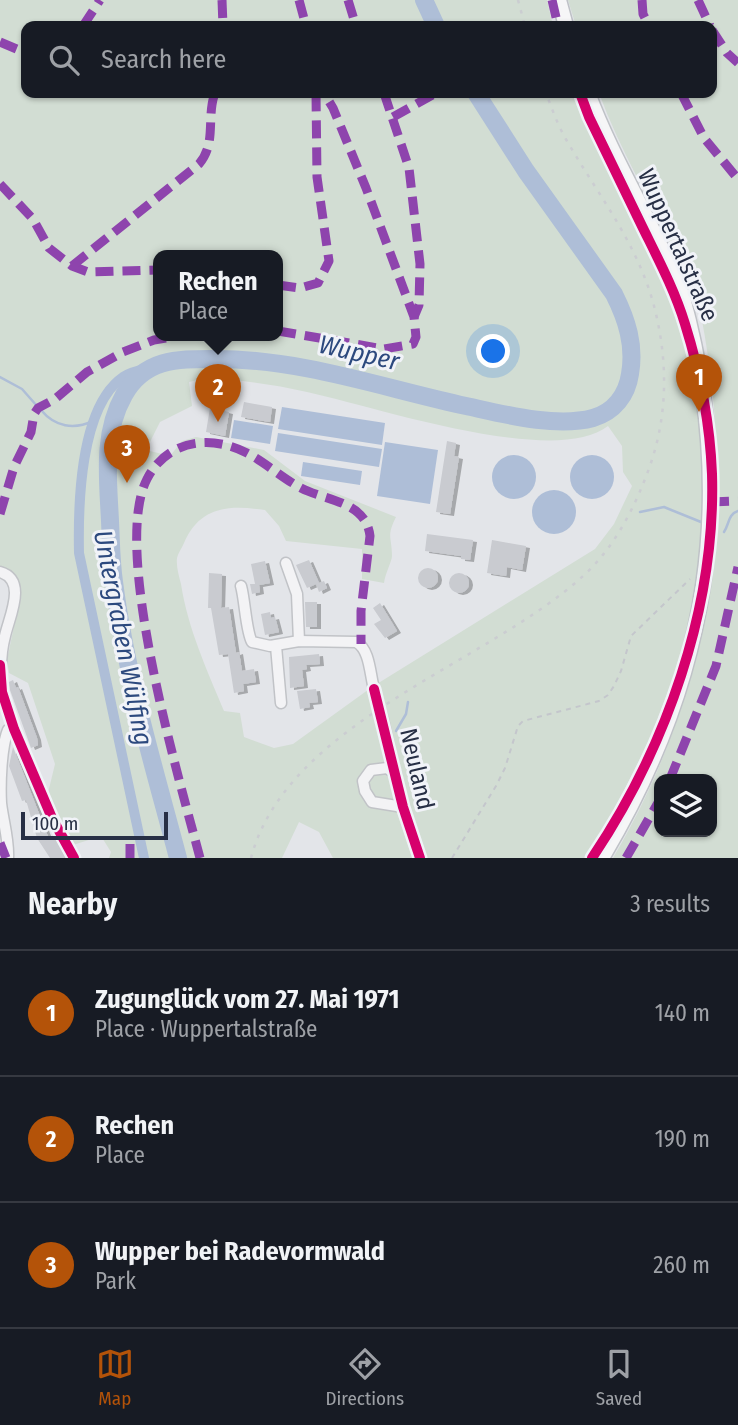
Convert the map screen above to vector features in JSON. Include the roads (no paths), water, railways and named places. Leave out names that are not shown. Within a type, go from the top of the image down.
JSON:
[{"type":"main road","points":[[559,0],[565,21]]},
{"type":"main road","name":"Wuppertalstraße","points":[[590,98],[622,171],[681,291],[704,365],[719,473],[713,571],[694,655],[663,743],[634,802],[601,858]]},
{"type":"street","points":[[286,563],[297,594],[299,640]]},
{"type":"street","points":[[0,572],[10,577],[15,590],[0,667],[2,692],[14,729],[52,818],[74,858]]},
{"type":"street","points":[[241,586],[250,640],[260,645],[276,646],[281,703]]},
{"type":"street","name":"Neuland","points":[[276,646],[299,640],[351,641],[360,644],[383,720],[403,807],[420,858]]},
{"type":"street","points":[[8,858],[8,841],[0,800],[4,741],[8,730],[14,729]]},
{"type":"street","name":"Neuland","points":[[396,774],[382,767],[371,771],[363,781],[365,791],[369,799],[376,803],[403,807]]},
{"type":"water","points":[[282,407],[385,423],[382,445],[278,429]]},
{"type":"water","points":[[234,420],[273,426],[270,444],[231,438]]},
{"type":"water","points":[[278,433],[382,449],[379,467],[275,451]]},
{"type":"water","points":[[385,442],[438,450],[430,504],[377,496]]},
{"type":"water","points":[[514,455],[529,462],[536,477],[529,492],[514,499],[499,492],[492,477],[499,462]]},
{"type":"water","points":[[592,455],[607,462],[614,477],[607,492],[592,499],[577,492],[570,477],[577,462]]},
{"type":"water","points":[[303,462],[362,471],[360,485],[301,476]]},
{"type":"water","points":[[554,490],[569,497],[576,512],[569,527],[554,534],[539,527],[532,512],[539,497]]},
{"type":"waterway","name":"Wupper","points":[[424,0],[434,21]]},
{"type":"waterway","name":"Wupper","points":[[178,858],[133,686],[112,566],[109,441],[117,410],[132,383],[152,367],[164,363],[202,359],[248,360],[311,369],[435,399],[546,421],[593,418],[613,407],[626,389],[631,363],[631,343],[623,313],[614,294],[526,171],[479,98]]},
{"type":"waterway","name":"Untergraben Wülfing","points":[[144,858],[79,553],[79,509],[84,458],[98,410],[109,391],[123,377],[149,368]]},
{"type":"waterway","points":[[0,377],[22,389],[37,406]]},
{"type":"waterway","points":[[41,410],[52,420],[65,425],[93,421]]},
{"type":"waterway","name":"Wupper","points":[[610,410],[614,415]]},
{"type":"waterway","points":[[640,512],[664,507],[701,522]]},
{"type":"waterway","points":[[724,532],[730,517],[738,511]]},
{"type":"waterway","points":[[396,731],[406,714],[408,702]]},
{"type":"railway","points":[[518,0],[524,21]]},
{"type":"railway","points":[[251,858],[272,810],[305,769],[347,732],[394,699],[543,608],[583,576],[603,555],[619,532],[645,479],[658,438],[664,397],[663,356],[656,314],[630,245],[564,135],[548,98]]},
{"type":"place","name":"Zugunglück vom 27. Mai 1971","points":[[699,412]]},
{"type":"place","name":"Rechen","points":[[218,422]]},
{"type":"place","name":"Wupper bei Radevormwald","points":[[127,483]]}]
